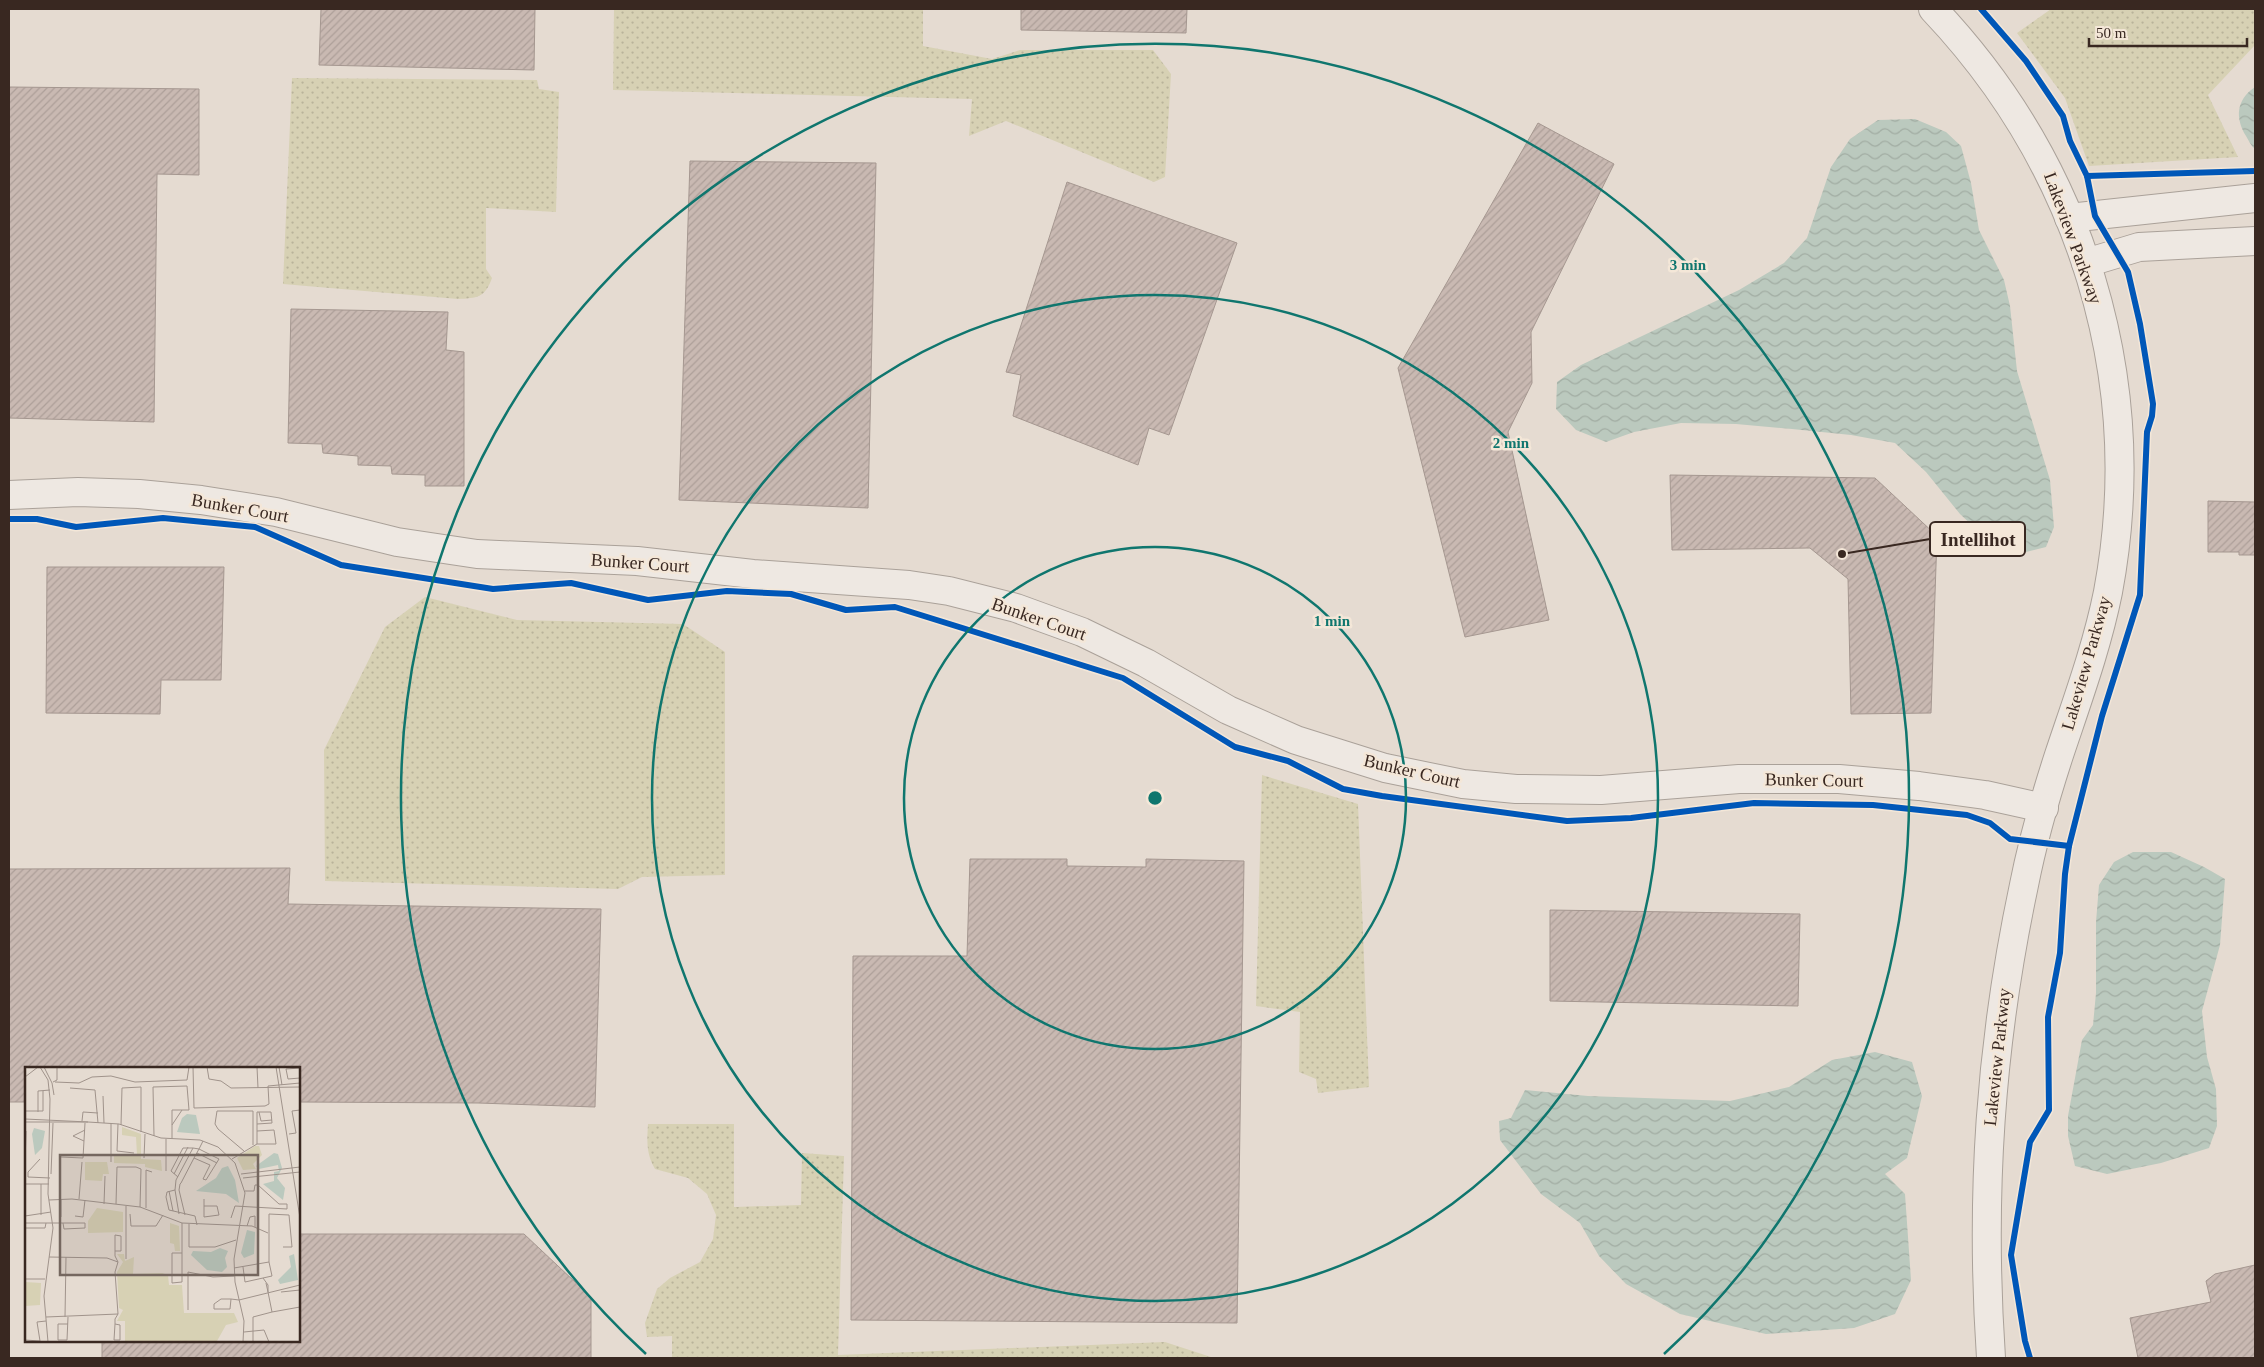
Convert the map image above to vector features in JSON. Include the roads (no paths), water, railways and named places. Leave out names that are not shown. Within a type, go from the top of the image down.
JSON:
[{"type":"street","name":"Lakeview Parkway","points":[[1933,9],[1972,53],[1998,87],[2024,126],[2052,176],[2086,263],[2104,328],[2112,368],[2118,429],[2118,517],[2108,593],[2081,693],[2058,758],[2025,880],[1998,1028],[1990,1106],[1986,1187],[1986,1252],[1991,1358]]},
{"type":"street","points":[[2069,218],[2255,198]]},
{"type":"street","points":[[2086,263],[2139,247],[2255,241]]},
{"type":"street","name":"Bunker Court","points":[[9,495],[78,492],[139,494],[201,500],[276,512],[397,542],[477,554],[637,561],[753,574],[909,585],[948,591],[1016,608],[1082,632],[1146,663],[1228,710],[1296,740],[1385,768],[1463,784],[1516,789],[1601,790],[1739,779],[1840,779],[1918,786],[1985,796],[2044,808]]},
{"type":"water","points":[[2255,87],[2255,149],[2242,129],[2239,110],[2244,98]]},
{"type":"water","points":[[1915,119],[1946,132],[1961,146],[1971,183],[1979,230],[2004,280],[2010,306],[2017,371],[2050,480],[2054,527],[2046,547],[2018,554],[1992,544],[1960,514],[1926,472],[1895,443],[1851,435],[1792,429],[1736,424],[1681,423],[1634,432],[1606,442],[1576,430],[1556,409],[1557,382],[1581,365],[1739,290],[1784,263],[1807,238],[1831,167],[1850,139],[1878,120]]},
{"type":"water","points":[[2133,852],[2171,852],[2225,879],[2220,945],[2202,1011],[2207,1057],[2216,1089],[2217,1126],[2209,1148],[2161,1163],[2107,1174],[2075,1166],[2068,1136],[2068,1116],[2082,1040],[2093,1025],[2096,993],[2096,922],[2099,885],[2114,862]]},
{"type":"water","points":[[1875,1052],[1912,1062],[1922,1096],[1907,1158],[1885,1174],[1905,1194],[1911,1280],[1895,1314],[1854,1328],[1766,1334],[1680,1314],[1626,1284],[1599,1256],[1580,1223],[1541,1194],[1500,1140],[1499,1121],[1511,1118],[1525,1090],[1588,1096],[1730,1101],[1789,1087],[1832,1060]]},
{"type":"place","name":"Intellihot","points":[[1842,554]]}]
